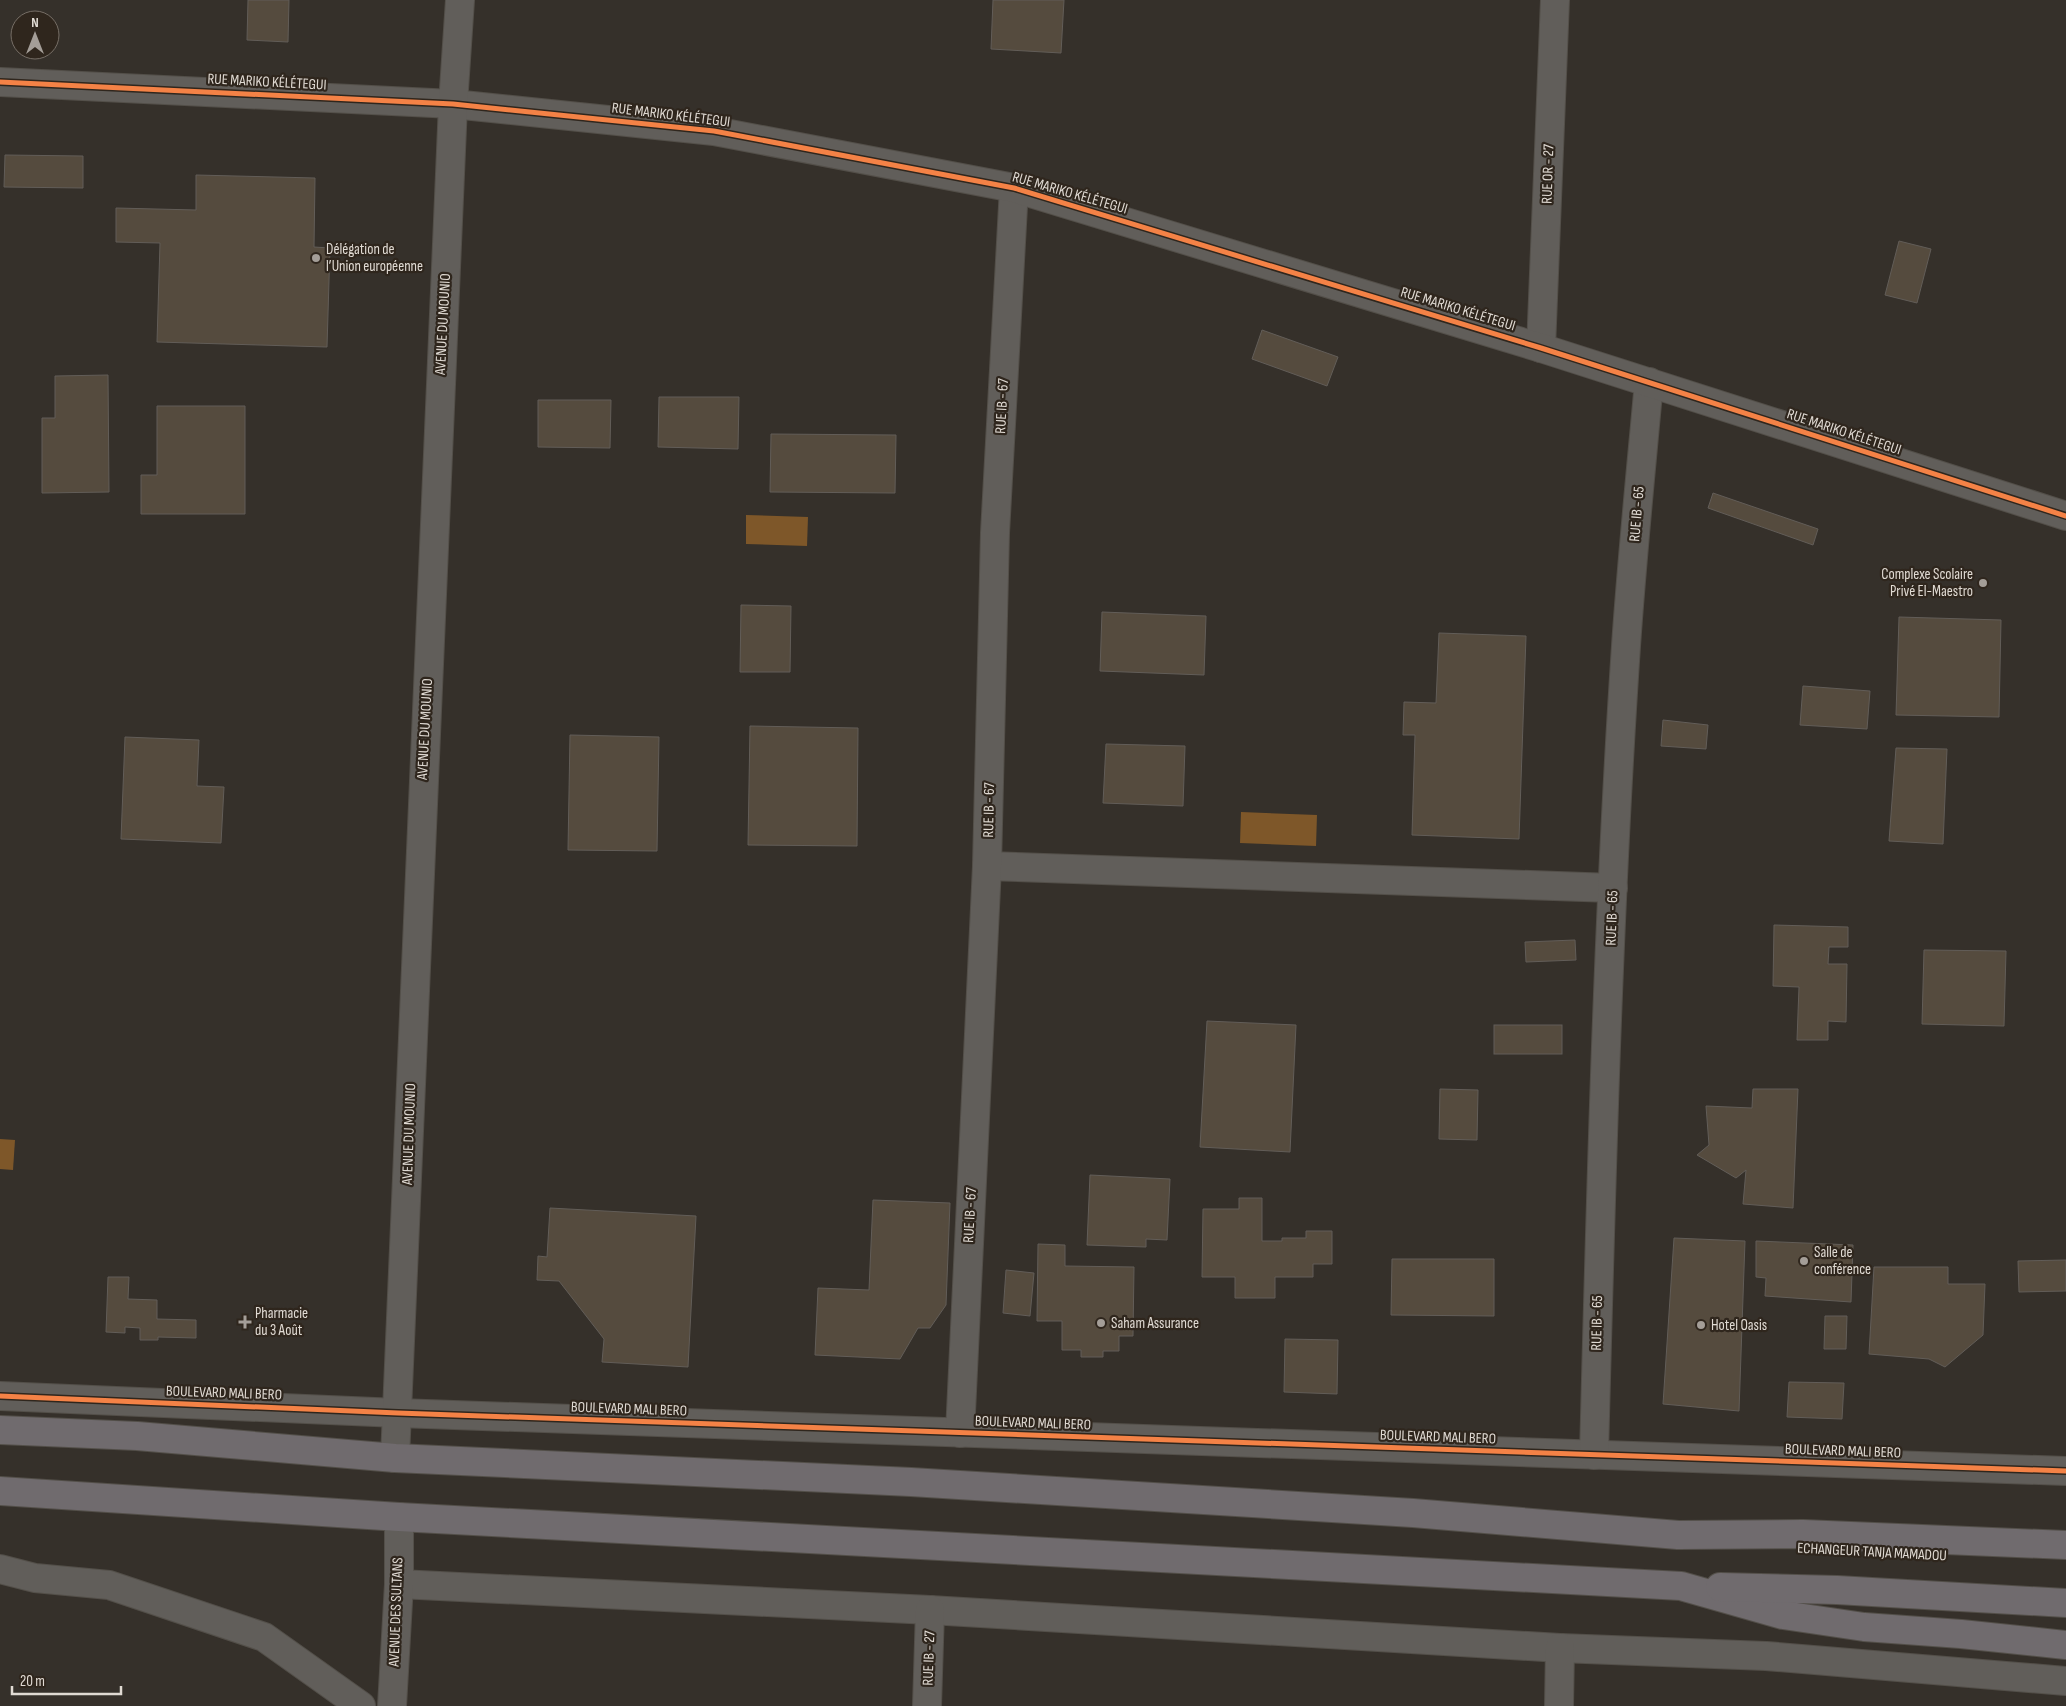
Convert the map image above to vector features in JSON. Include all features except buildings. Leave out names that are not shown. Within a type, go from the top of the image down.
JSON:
[{"type":"main road","points":[[0,1430],[137,1436],[395,1458],[911,1482],[1413,1513],[1678,1534],[1803,1534],[2066,1544]]},
{"type":"main road","points":[[0,1491],[399,1517],[1681,1586],[1837,1590],[2066,1602]]},
{"type":"main road","name":"ECHANGEUR TANJA MAMADOU","points":[[1678,1534],[1834,1553],[2066,1561]]},
{"type":"main road","points":[[1681,1586],[1783,1615],[1864,1627],[1961,1634],[2066,1645]]},
{"type":"street","name":"AVENUE DU MOUNIO","points":[[395,1458],[453,104],[460,0]]},
{"type":"street","name":"RUE OR - 27","points":[[1541,348],[1555,0]]},
{"type":"street","name":"RUE MARIKO KÉLÉTEGUI","points":[[0,82],[453,104],[714,131],[1014,188],[1541,348],[2066,516]]},
{"type":"street","name":"RUE IB - 67","points":[[960,1433],[987,866],[995,533],[1014,188]]},
{"type":"street","name":"RUE IB - 65","points":[[1594,1455],[1600,1220],[1613,888],[1626,644],[1649,382]]},
{"type":"street","points":[[987,866],[1613,888]]},
{"type":"street","name":"BOULEVARD MALI BERO","points":[[0,1396],[398,1413],[2066,1471]]},
{"type":"street","name":"AVENUE DES SULTANS","points":[[392,1706],[399,1584],[399,1517]]},
{"type":"street","points":[[0,1569],[35,1578],[109,1585],[264,1637],[361,1706]]},
{"type":"street","points":[[399,1584],[930,1610],[1560,1648],[1766,1656],[2066,1681]]},
{"type":"street","name":"RUE IB - 27","points":[[927,1706],[930,1610]]},
{"type":"street","points":[[1559,1706],[1560,1648]]},
{"type":"shaded area","points":[[746,515],[808,517],[807,546],[746,544]]},
{"type":"shaded area","points":[[1241,812],[1317,815],[1316,846],[1240,843]]},
{"type":"shaded area","points":[[0,1139],[15,1140],[13,1170],[0,1169]]},
{"type":"cycle path","points":[[0,82],[453,104],[714,131],[1014,188],[1541,348],[2066,516]]},
{"type":"cycle path","points":[[0,1396],[398,1413],[2066,1471]]},
{"type":"place","name":"Délégation de l’Union européenne","points":[[316,258]]},
{"type":"place","name":"Complexe Scolaire Privé El-Maestro","points":[[1983,583]]},
{"type":"place","name":"Salle de conférence","points":[[1804,1261]]},
{"type":"place","name":"Pharmacie du 3 Août","points":[[245,1322]]},
{"type":"place","name":"Saham Assurance","points":[[1101,1323]]},
{"type":"place","name":"Hotel Oasis","points":[[1701,1325]]}]
